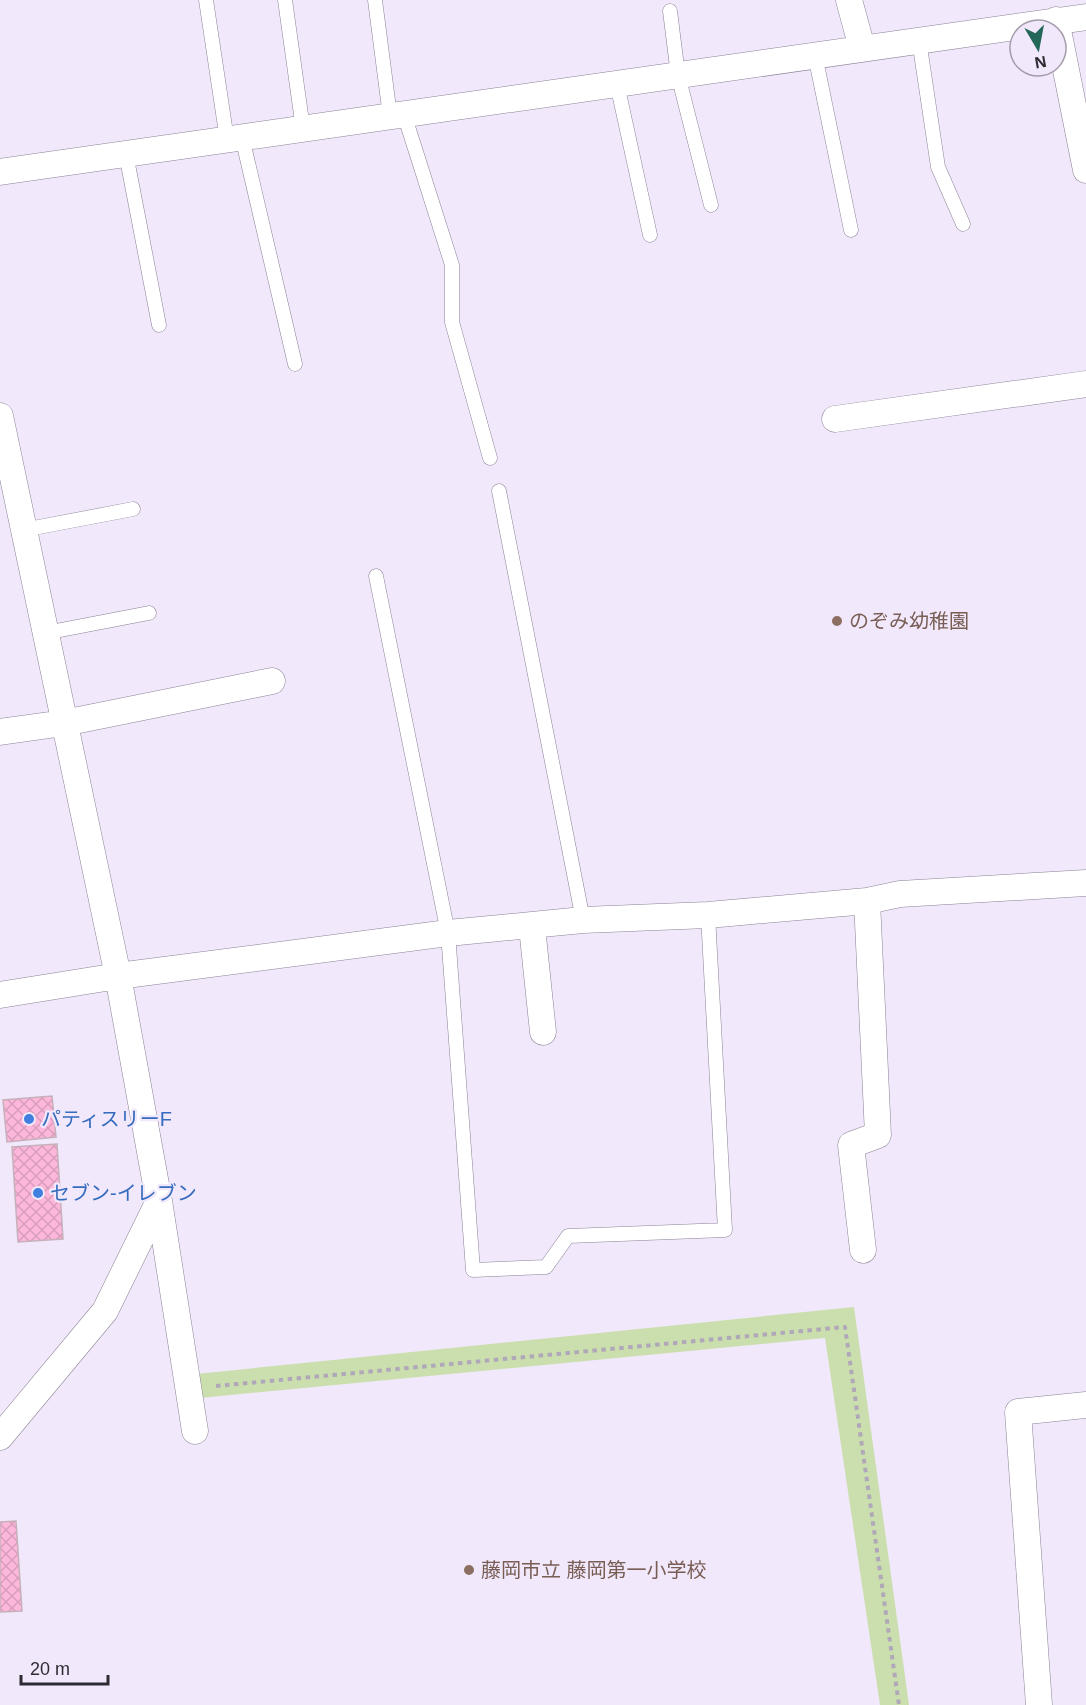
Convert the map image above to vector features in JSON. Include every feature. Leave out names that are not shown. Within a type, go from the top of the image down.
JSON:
[{"type":"street","points":[[849,0],[862,48]]},
{"type":"street","points":[[1068,19],[1086,17]]},
{"type":"street","points":[[0,172],[1008,27]]},
{"type":"street","points":[[1068,78],[1086,170]]},
{"type":"street","points":[[836,420],[1086,384]]},
{"type":"street","points":[[0,416],[118,976],[159,1201],[195,1431]]},
{"type":"street","points":[[0,732],[64,723],[272,681]]},
{"type":"street","points":[[0,995],[118,976],[448,933],[532,927],[583,920],[708,915],[867,901],[900,894],[1086,883]]},
{"type":"street","points":[[863,1250],[851,1145],[878,1135],[867,901]]},
{"type":"street","points":[[532,927],[543,1032]]},
{"type":"street","points":[[0,1437],[105,1311],[159,1201]]},
{"type":"street","points":[[1039,1705],[1018,1412],[1086,1405]]},
{"type":"lane","points":[[206,0],[235,139],[295,364]]},
{"type":"lane","points":[[285,0],[303,129]]},
{"type":"lane","points":[[375,0],[397,115],[452,265],[452,322],[490,458]]},
{"type":"lane","points":[[670,11],[678,75],[711,205]]},
{"type":"lane","points":[[919,40],[938,167],[963,225]]},
{"type":"lane","points":[[815,55],[851,230]]},
{"type":"lane","points":[[617,84],[650,235]]},
{"type":"lane","points":[[126,154],[159,325]]},
{"type":"lane","points":[[499,490],[583,920]]},
{"type":"lane","points":[[23,530],[133,509]]},
{"type":"lane","points":[[376,576],[448,933],[473,1270],[546,1267],[568,1236],[724,1230],[708,915]]},
{"type":"lane","points":[[45,633],[149,613]]},
{"type":"path","points":[[188,1389],[845,1327],[899,1705]]},
{"type":"green space","points":[[854,1307],[909,1705],[880,1705],[825,1338],[200,1398],[196,1374]]},
{"type":"building","name":"パティスリーF","points":[[52,1096],[56,1137],[7,1142],[3,1100]]},
{"type":"building","name":"セブン-イレブン","points":[[57,1144],[63,1239],[18,1242],[12,1147]]},
{"type":"building","points":[[16,1521],[22,1611],[0,1612],[0,1522]]},
{"type":"place","name":"のぞみ幼稚園","points":[[837,621]]},
{"type":"place","name":"パティスリーF","points":[[29,1119]]},
{"type":"place","name":"セブン-イレブン","points":[[38,1193]]},
{"type":"place","name":"藤岡市立 藤岡第一小学校","points":[[469,1570]]}]
